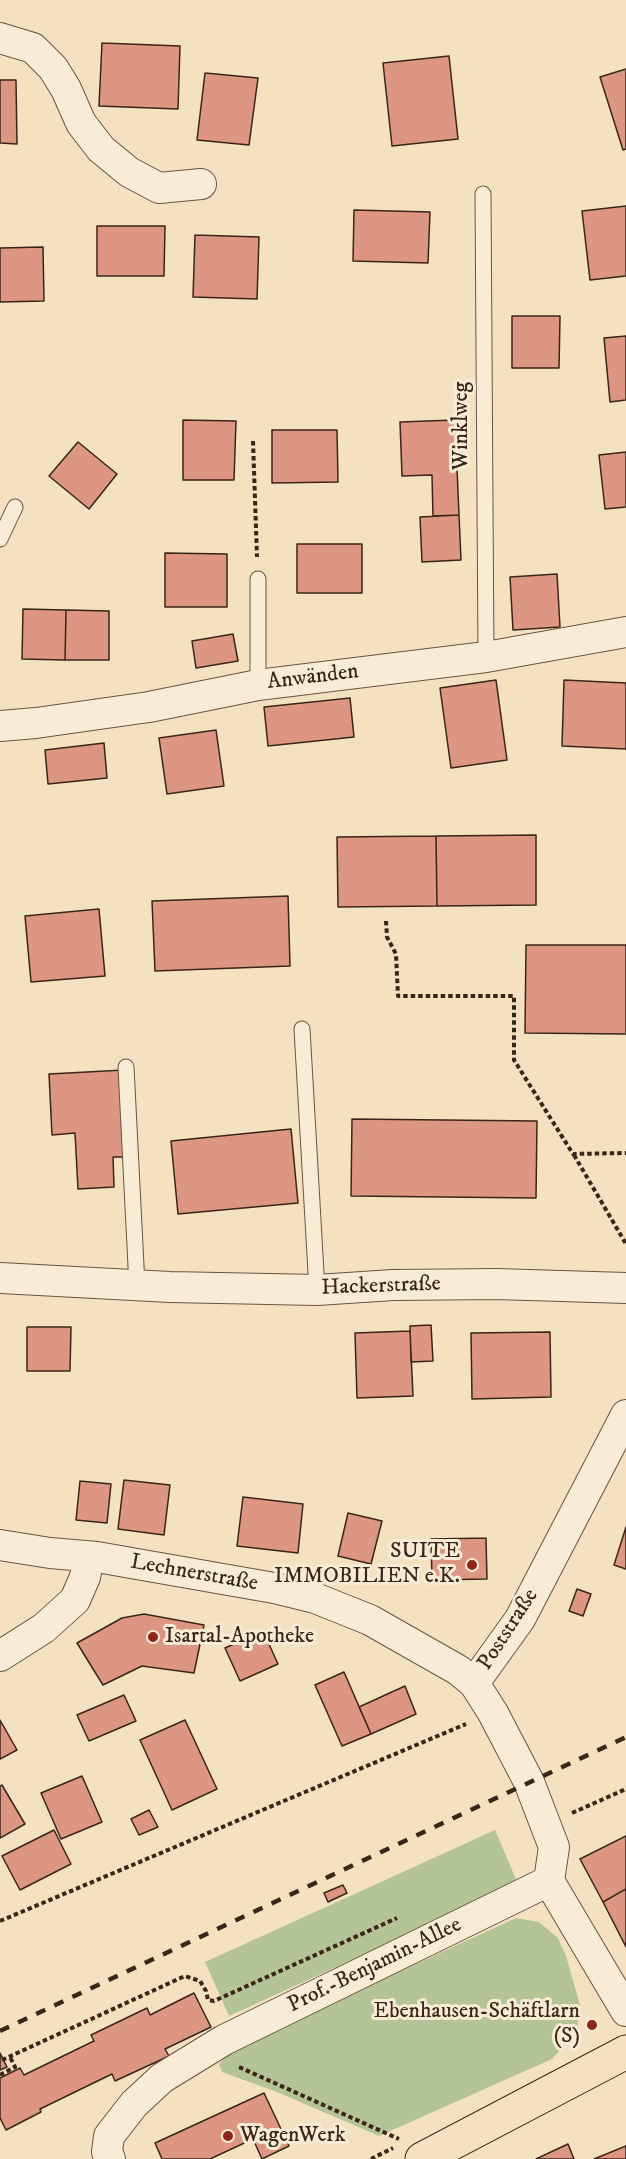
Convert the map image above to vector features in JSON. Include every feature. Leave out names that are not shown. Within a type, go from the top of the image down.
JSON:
[{"type":"main road","points":[[414,2150],[626,2052]]},
{"type":"street","points":[[0,38],[33,48],[53,68],[66,89],[81,123],[101,150],[129,172],[159,188],[201,183]]},
{"type":"street","name":"Anwänden","points":[[0,726],[36,723],[149,706],[258,685],[486,657],[626,632]]},
{"type":"street","name":"Hackerstraße","points":[[0,1278],[136,1286],[317,1290],[393,1285],[496,1284],[626,1288]]},
{"type":"street","name":"Poststraße","points":[[549,1881],[554,1847],[529,1782],[493,1713],[474,1683],[520,1619],[626,1415]]},
{"type":"street","name":"Lechnerstraße","points":[[0,1545],[89,1557],[274,1588],[315,1598],[370,1620],[458,1670],[474,1683]]},
{"type":"street","points":[[0,1656],[44,1628],[75,1600],[86,1577],[89,1557]]},
{"type":"street","points":[[549,1881],[626,2011]]},
{"type":"street","name":"Prof.-Benjamin-Allee","points":[[110,2159],[107,2152],[109,2136],[134,2104],[162,2078],[224,2040],[549,1881]]},
{"type":"lane","name":"Winklweg","points":[[483,194],[486,657]]},
{"type":"lane","points":[[0,539],[15,507]]},
{"type":"lane","points":[[258,579],[258,685]]},
{"type":"lane","points":[[302,1029],[317,1290]]},
{"type":"lane","points":[[126,1067],[136,1286]]},
{"type":"path","points":[[253,441],[258,579]]},
{"type":"path","points":[[386,921],[387,937],[396,954],[398,996],[513,996],[514,1060],[626,1244]]},
{"type":"path","points":[[573,1154],[626,1153]]},
{"type":"path","points":[[0,1921],[493,1713]]},
{"type":"path","points":[[554,1847],[570,1814],[626,1790]]},
{"type":"path","points":[[2,2060],[185,1976],[200,1981],[208,2000],[214,2001],[407,1914]]},
{"type":"path","points":[[224,2040],[231,2063],[414,2150]]},
{"type":"path","points":[[0,2075],[15,2067],[10,2057]]},
{"type":"green space","points":[[495,1830],[518,1884],[229,2016],[205,1962]]},
{"type":"green space","points":[[516,1918],[539,1922],[558,1938],[566,1956],[580,2005],[577,2031],[552,2059],[379,2136],[277,2092],[222,2072],[219,2064],[237,2046]]},
{"type":"building","points":[[102,43],[180,46],[178,109],[99,106]]},
{"type":"building","points":[[449,56],[458,139],[392,146],[383,63]]},
{"type":"building","points":[[626,69],[626,149],[623,150],[600,77]]},
{"type":"building","points":[[205,73],[258,78],[249,145],[197,140]]},
{"type":"building","points":[[0,80],[16,80],[17,144],[0,143]]},
{"type":"building","points":[[626,206],[626,276],[590,280],[582,211]]},
{"type":"building","points":[[354,210],[430,212],[428,263],[353,261]]},
{"type":"building","points":[[97,226],[165,226],[164,276],[97,276]]},
{"type":"building","points":[[195,235],[259,237],[257,299],[193,297]]},
{"type":"building","points":[[43,247],[44,301],[0,302],[0,248]]},
{"type":"building","points":[[512,316],[560,316],[559,368],[512,368]]},
{"type":"building","points":[[626,336],[626,400],[610,402],[604,338]]},
{"type":"building","points":[[183,420],[236,421],[234,480],[183,480]]},
{"type":"building","points":[[455,420],[459,515],[433,516],[432,475],[402,476],[400,422]]},
{"type":"building","points":[[272,430],[337,430],[338,482],[272,483]]},
{"type":"building","points":[[78,442],[117,474],[89,509],[49,476]]},
{"type":"building","points":[[626,452],[626,507],[605,509],[599,455]]},
{"type":"building","points":[[459,515],[461,560],[422,562],[420,517]]},
{"type":"building","points":[[297,544],[362,544],[362,593],[297,593]]},
{"type":"building","points":[[165,553],[227,554],[227,607],[165,607]]},
{"type":"building","points":[[557,574],[560,627],[513,630],[510,577]]},
{"type":"building","points":[[23,609],[66,610],[65,660],[22,659]]},
{"type":"building","points":[[66,610],[109,611],[109,660],[65,660]]},
{"type":"building","points":[[233,634],[238,661],[196,668],[192,641]]},
{"type":"building","points":[[496,680],[507,760],[451,768],[440,688]]},
{"type":"building","points":[[564,680],[626,683],[626,749],[562,746]]},
{"type":"building","points":[[350,698],[354,737],[268,746],[264,707]]},
{"type":"building","points":[[216,730],[224,786],[167,794],[159,738]]},
{"type":"building","points":[[104,743],[107,778],[48,784],[45,750]]},
{"type":"building","points":[[536,835],[536,905],[437,906],[436,836]]},
{"type":"building","points":[[436,836],[437,906],[338,907],[337,837]]},
{"type":"building","points":[[288,896],[290,966],[155,971],[152,901]]},
{"type":"building","points":[[99,909],[105,976],[31,982],[25,916]]},
{"type":"building","points":[[526,945],[626,945],[626,1034],[525,1033]]},
{"type":"building","points":[[124,1070],[128,1157],[113,1157],[114,1187],[78,1189],[75,1133],[52,1135],[49,1074]]},
{"type":"building","points":[[352,1119],[537,1121],[536,1198],[351,1196]]},
{"type":"building","points":[[291,1129],[298,1203],[178,1214],[171,1141]]},
{"type":"building","points":[[431,1325],[433,1361],[411,1362],[410,1326]]},
{"type":"building","points":[[27,1327],[71,1327],[70,1371],[27,1371]]},
{"type":"building","points":[[410,1331],[413,1396],[357,1398],[355,1333]]},
{"type":"building","points":[[550,1332],[551,1397],[472,1399],[471,1333]]},
{"type":"building","points":[[124,1480],[170,1485],[164,1535],[118,1529]]},
{"type":"building","points":[[80,1481],[111,1484],[107,1523],[76,1520]]},
{"type":"building","points":[[243,1497],[303,1504],[298,1553],[237,1546]]},
{"type":"building","points":[[348,1513],[382,1521],[371,1564],[338,1556]]},
{"type":"building","points":[[626,1527],[626,1569],[614,1565]]},
{"type":"building","points":[[486,1538],[487,1579],[432,1580],[431,1539]]},
{"type":"building","points":[[577,1589],[591,1594],[583,1616],[569,1611]]},
{"type":"building","points":[[144,1614],[204,1625],[194,1673],[142,1666],[103,1685],[77,1643],[122,1618]]},
{"type":"building","points":[[263,1631],[278,1664],[240,1681],[225,1648]]},
{"type":"building","points":[[344,1672],[371,1734],[342,1746],[315,1685]]},
{"type":"building","points":[[405,1686],[416,1714],[371,1734],[359,1707]]},
{"type":"building","points":[[124,1695],[136,1721],[89,1741],[77,1715]]},
{"type":"building","points":[[0,1720],[17,1750],[0,1759]]},
{"type":"building","points":[[185,1720],[217,1789],[172,1810],[140,1740]]},
{"type":"building","points":[[82,1776],[102,1822],[61,1839],[41,1793]]},
{"type":"building","points":[[2,1785],[25,1824],[0,1838],[0,1786]]},
{"type":"building","points":[[149,1810],[158,1827],[139,1835],[131,1819]]},
{"type":"building","points":[[54,1830],[71,1864],[20,1890],[2,1856]]},
{"type":"building","points":[[626,1836],[626,1889],[603,1902],[580,1859]]},
{"type":"building","points":[[343,1885],[347,1893],[328,1902],[324,1893]]},
{"type":"building","points":[[626,1889],[626,1947],[603,1902]]},
{"type":"building","points":[[194,1993],[211,2027],[165,2049],[169,2056],[115,2081],[112,2074],[40,2109],[41,2112],[6,2130],[0,2118],[0,2078],[20,2068],[24,2075],[94,2041],[91,2035],[147,2008],[150,2015]]},
{"type":"building","points":[[0,2053],[7,2067],[0,2070]]},
{"type":"building","points":[[264,2093],[289,2146],[262,2159],[253,2139],[210,2159],[162,2159],[155,2143]]},
{"type":"building","points":[[568,2144],[574,2159],[536,2159]]},
{"type":"building","points":[[626,2146],[626,2159],[594,2159]]},
{"type":"railway","points":[[0,2031],[626,1737]]},
{"type":"place","name":"SUITE IMMOBILIEN e.K.","points":[[472,1565]]},
{"type":"place","name":"Isartal-Apotheke","points":[[153,1637]]},
{"type":"place","name":"Ebenhausen-Schäftlarn (S)","points":[[592,2025]]},
{"type":"place","name":"WagenWerk","points":[[228,2136]]}]
